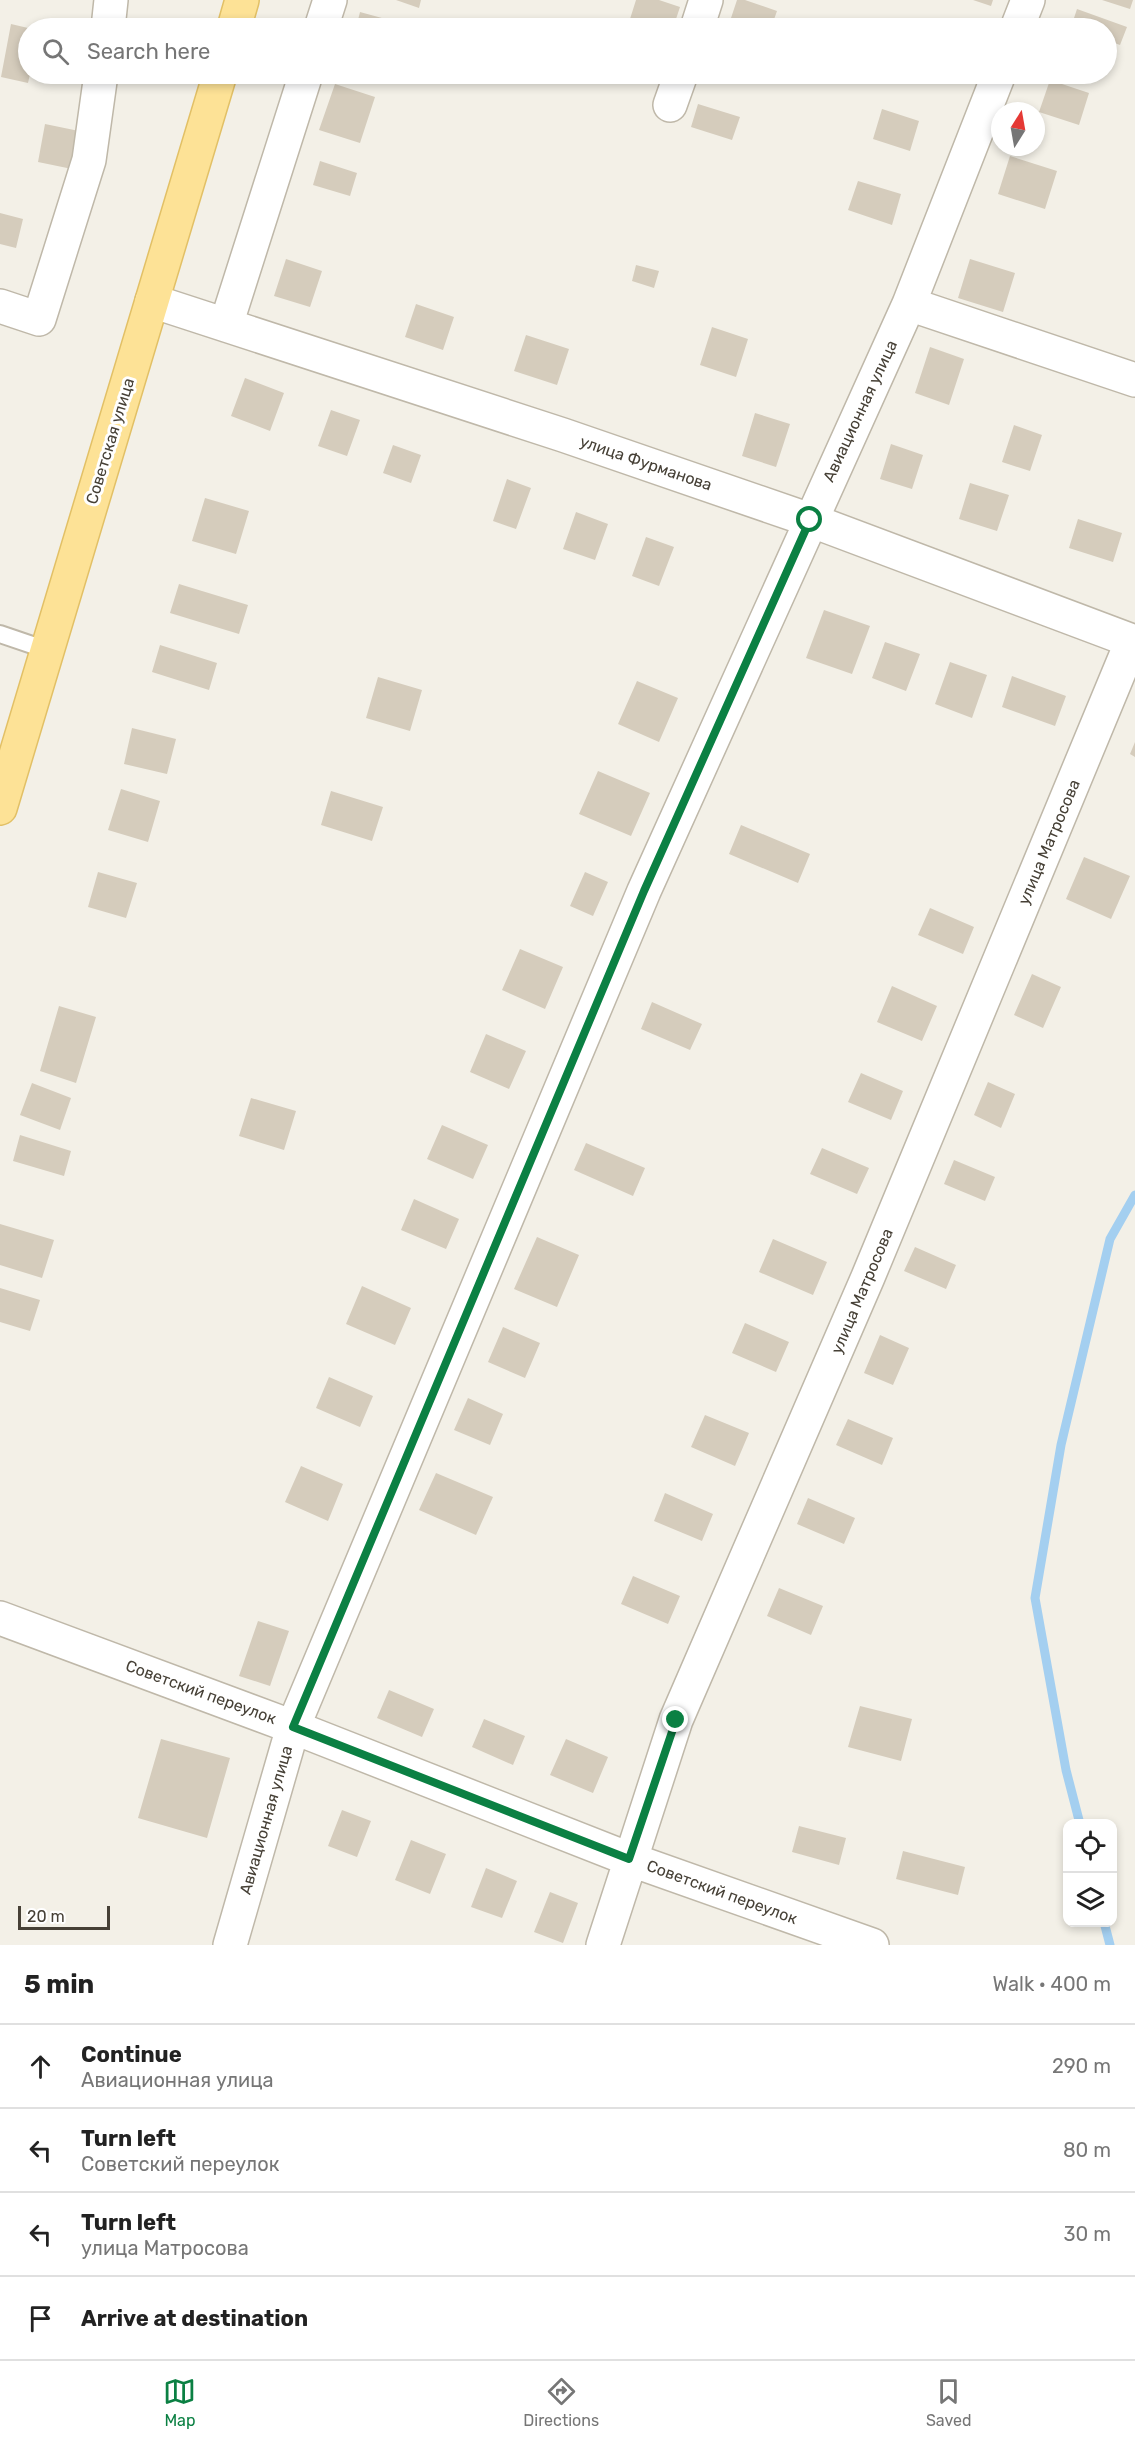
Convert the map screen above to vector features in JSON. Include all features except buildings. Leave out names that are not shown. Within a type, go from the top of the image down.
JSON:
[{"type":"main road","points":[[237,18],[242,0]]},
{"type":"main road","name":"Советская улица","points":[[0,808],[217,84]]},
{"type":"street","points":[[109,18],[111,0]]},
{"type":"street","points":[[324,18],[330,0]]},
{"type":"street","points":[[700,18],[706,0]]},
{"type":"street","points":[[1021,18],[1028,0]]},
{"type":"street","points":[[0,306],[39,319],[89,160],[100,84]]},
{"type":"street","points":[[225,325],[303,84]]},
{"type":"street","points":[[670,105],[677,84]]},
{"type":"street","name":"Авиационная улица","points":[[230,1945],[293,1727],[644,891],[909,304],[995,84]]},
{"type":"street","name":"улица Фурманова","points":[[152,301],[563,435],[810,520],[1134,641]]},
{"type":"street","points":[[909,304],[1135,380]]},
{"type":"street","name":"улица Матросова","points":[[603,1945],[629,1859],[676,1720],[868,1277],[1134,641]]},
{"type":"street","name":"Советский переулок","points":[[0,1618],[293,1727],[629,1859],[872,1945]]},
{"type":"lane","points":[[0,634],[47,650]]},
{"type":"waterway","points":[[1079,1819],[1066,1770],[1035,1598],[1061,1445],[1110,1239],[1135,1195]]},
{"type":"waterway","points":[[1105,1927],[1110,1945]]},
{"type":"route","points":[[676,1720],[629,1859],[293,1727],[644,891],[810,520]]}]
